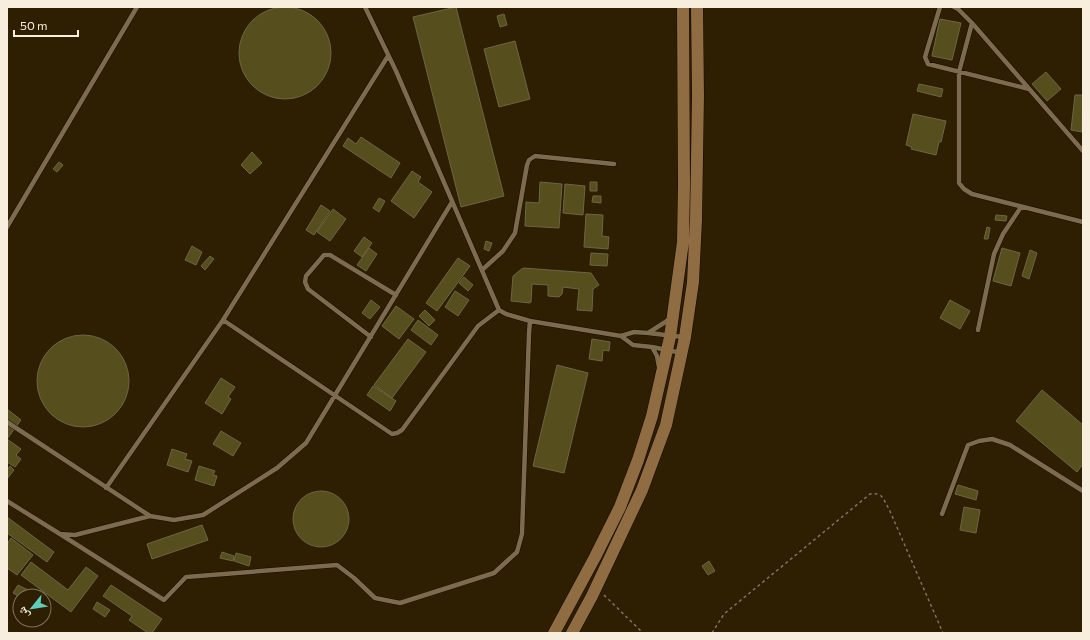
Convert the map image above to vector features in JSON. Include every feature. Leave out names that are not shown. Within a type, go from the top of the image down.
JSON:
[{"type":"main road","points":[[554,633],[620,507],[647,431],[670,337],[683,242],[683,7]]},
{"type":"main road","points":[[572,633],[596,588],[642,490],[666,425],[682,353],[693,282],[696,220],[698,95],[697,7]]},
{"type":"main road","points":[[684,94],[698,95]]},
{"type":"lane","points":[[7,227],[137,7]]},
{"type":"lane","points":[[366,7],[499,310],[506,314],[530,321],[620,336],[633,345],[682,353]]},
{"type":"lane","points":[[940,7],[926,57],[928,64],[1030,90]]},
{"type":"lane","points":[[954,7],[972,23],[1083,152]]},
{"type":"lane","points":[[972,23],[959,72],[959,183],[964,189],[972,194],[1083,222]]},
{"type":"lane","points":[[106,488],[223,320],[388,56]]},
{"type":"lane","points":[[482,270],[503,250],[515,233],[529,160],[535,156],[614,164]]},
{"type":"lane","points":[[7,422],[150,516],[174,520],[203,515],[277,468],[306,443],[452,202]]},
{"type":"lane","points":[[978,330],[994,254],[1003,234],[1021,207]]},
{"type":"lane","points":[[371,337],[308,289],[305,282],[306,276],[324,255],[330,256],[396,296]]},
{"type":"lane","points":[[223,320],[392,434],[402,430],[478,326],[499,310]]},
{"type":"lane","points":[[648,333],[673,317]]},
{"type":"lane","points":[[7,501],[164,600],[186,577],[337,565],[354,578],[375,598],[400,603],[494,573],[518,552],[522,534],[530,321]]},
{"type":"lane","points":[[620,336],[634,332],[670,337],[685,337]]},
{"type":"lane","points":[[652,348],[657,356],[660,382]]},
{"type":"lane","points":[[942,514],[968,445],[979,441],[992,439],[1010,445],[1083,491]]},
{"type":"lane","points":[[60,534],[75,535],[150,516]]},
{"type":"path","points":[[712,633],[724,614],[870,494],[877,493],[882,496],[943,633]]},
{"type":"path","points":[[596,588],[643,633]]},
{"type":"building","points":[[285,7],[303,10],[318,20],[328,35],[331,53],[328,71],[318,86],[303,96],[285,99],[267,96],[252,86],[242,71],[239,53],[242,35],[252,20],[267,10]]},
{"type":"building","points":[[456,7],[504,196],[461,207],[413,17]]},
{"type":"building","points":[[504,14],[507,25],[500,27],[497,16]]},
{"type":"building","points":[[940,19],[961,23],[952,60],[932,56]]},
{"type":"building","points":[[515,41],[530,99],[499,107],[484,49]]},
{"type":"building","points":[[1046,72],[1061,89],[1047,101],[1032,84]]},
{"type":"building","points":[[919,84],[943,89],[941,97],[917,91]]},
{"type":"building","points":[[1075,95],[1083,95],[1082,132],[1071,130]]},
{"type":"building","points":[[913,114],[946,121],[936,155],[911,149],[912,147],[906,145]]},
{"type":"building","points":[[361,137],[400,163],[391,178],[343,146],[348,138],[356,144]]},
{"type":"building","points":[[252,152],[262,163],[250,174],[241,165]]},
{"type":"building","points":[[59,162],[63,165],[57,172],[53,169]]},
{"type":"building","points":[[412,171],[421,177],[418,182],[432,192],[414,218],[391,201]]},
{"type":"building","points":[[540,182],[562,184],[559,228],[525,226],[526,202],[539,203]]},
{"type":"building","points":[[590,182],[597,182],[597,191],[590,191]]},
{"type":"building","points":[[565,184],[585,186],[583,215],[563,213]]},
{"type":"building","points":[[593,196],[601,196],[601,203],[592,202]]},
{"type":"building","points":[[379,198],[385,201],[379,212],[373,208]]},
{"type":"building","points":[[321,205],[330,211],[314,235],[306,230]]},
{"type":"building","points":[[333,209],[346,219],[330,241],[317,232]]},
{"type":"building","points":[[586,214],[603,215],[602,236],[609,237],[608,249],[584,247]]},
{"type":"building","points":[[996,215],[1007,216],[1006,221],[995,220]]},
{"type":"building","points":[[987,227],[990,228],[988,239],[984,239]]},
{"type":"building","points":[[364,237],[372,243],[362,257],[354,251]]},
{"type":"building","points":[[486,241],[492,243],[489,251],[484,249]]},
{"type":"building","points":[[192,246],[202,252],[196,265],[185,260]]},
{"type":"building","points":[[369,248],[377,254],[366,271],[357,265]]},
{"type":"building","points":[[1002,248],[1020,253],[1011,286],[993,281]]},
{"type":"building","points":[[1030,250],[1037,253],[1029,279],[1022,276]]},
{"type":"building","points":[[591,253],[608,254],[607,266],[590,265]]},
{"type":"building","points":[[210,256],[214,259],[205,270],[201,266]]},
{"type":"building","points":[[458,258],[470,266],[437,311],[426,303]]},
{"type":"building","points":[[523,268],[591,273],[599,285],[593,289],[592,311],[577,310],[579,289],[563,287],[562,294],[559,297],[548,296],[548,285],[532,284],[530,303],[511,301],[513,276]]},
{"type":"building","points":[[464,277],[473,285],[468,291],[459,283]]},
{"type":"building","points":[[455,291],[469,300],[458,316],[445,307]]},
{"type":"building","points":[[371,300],[380,307],[370,319],[362,313]]},
{"type":"building","points":[[950,300],[970,311],[960,329],[940,318]]},
{"type":"building","points":[[396,306],[414,319],[399,339],[382,326]]},
{"type":"building","points":[[425,310],[435,320],[429,326],[419,316]]},
{"type":"building","points":[[418,320],[438,335],[431,345],[411,330]]},
{"type":"building","points":[[83,335],[101,338],[116,348],[126,363],[129,381],[126,399],[116,414],[101,424],[83,427],[65,424],[50,414],[40,399],[37,381],[40,363],[50,348],[65,338]]},
{"type":"building","points":[[408,339],[426,352],[392,398],[374,385]]},
{"type":"building","points":[[592,339],[610,342],[609,351],[603,350],[602,361],[589,359]]},
{"type":"building","points":[[557,365],[588,373],[564,473],[533,466]]},
{"type":"building","points":[[221,378],[235,387],[228,397],[231,399],[222,414],[205,403]]},
{"type":"building","points":[[373,386],[396,401],[390,411],[367,395]]},
{"type":"building","points":[[1042,390],[1083,425],[1083,464],[1077,472],[1016,421]]},
{"type":"building","points":[[7,409],[21,420],[7,439]]},
{"type":"building","points":[[221,431],[241,443],[233,456],[213,444]]},
{"type":"building","points":[[7,439],[21,449],[16,455],[21,459],[15,467],[7,462]]},
{"type":"building","points":[[172,449],[187,454],[185,459],[192,461],[188,472],[167,465]]},
{"type":"building","points":[[10,466],[14,470],[7,479],[7,470]]},
{"type":"building","points":[[199,466],[215,471],[213,475],[217,476],[214,486],[195,480]]},
{"type":"building","points":[[958,485],[978,491],[976,500],[955,494]]},
{"type":"building","points":[[321,491],[332,493],[341,499],[347,508],[349,519],[347,530],[341,539],[332,545],[321,547],[310,545],[301,539],[295,530],[293,519],[295,508],[301,499],[310,493]]},
{"type":"building","points":[[964,507],[980,510],[976,533],[960,530]]},
{"type":"building","points":[[7,517],[54,552],[47,562],[7,533]]},
{"type":"building","points":[[202,525],[208,540],[152,559],[147,544]]},
{"type":"building","points":[[11,538],[33,555],[17,575],[7,568],[7,544]]},
{"type":"building","points":[[222,552],[234,556],[233,561],[220,558]]},
{"type":"building","points":[[236,553],[251,557],[249,566],[234,561]]},
{"type":"building","points":[[709,561],[715,571],[708,575],[702,566]]},
{"type":"building","points":[[31,562],[68,590],[86,567],[98,576],[71,612],[52,598],[52,588],[39,588],[21,575]]},
{"type":"building","points":[[18,585],[24,588],[16,588]]},
{"type":"building","points":[[111,585],[162,619],[152,633],[148,633],[129,620],[132,616],[103,596]]},
{"type":"building","points":[[97,602],[110,610],[105,617],[93,609]]}]
